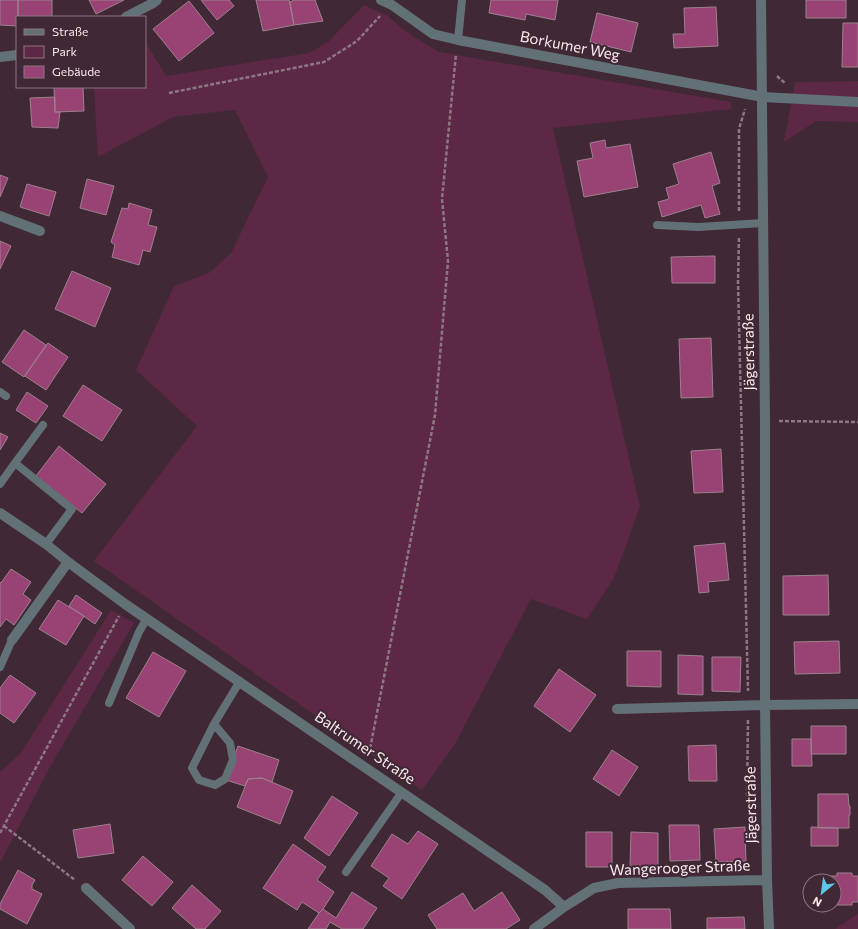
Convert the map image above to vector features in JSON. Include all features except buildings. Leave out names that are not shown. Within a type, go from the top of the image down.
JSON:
[{"type":"street","points":[[128,16],[156,0]]},
{"type":"street","name":"Borkumer Weg","points":[[381,0],[392,5],[433,34],[458,40],[763,97],[858,102]]},
{"type":"street","name":"Jägerstraße","points":[[761,0],[765,421],[765,704],[769,929]]},
{"type":"street","points":[[0,57],[16,55]]},
{"type":"street","points":[[0,216],[40,231]]},
{"type":"street","name":"Baltrumer Straße","points":[[0,513],[46,544],[126,604],[545,890],[564,907]]},
{"type":"street","points":[[12,640],[68,562]]},
{"type":"street","points":[[617,709],[765,704],[858,704]]},
{"type":"street","name":"Wangerooger Straße","points":[[534,929],[564,907],[594,888],[618,883],[767,880]]},
{"type":"street","points":[[86,888],[130,929]]},
{"type":"lane","points":[[458,40],[462,0]]},
{"type":"lane","points":[[657,225],[698,227],[763,223]]},
{"type":"lane","points":[[0,484],[43,425]]},
{"type":"lane","points":[[15,463],[72,509],[46,544]]},
{"type":"lane","points":[[109,703],[139,632],[147,618]]},
{"type":"lane","points":[[0,667],[12,640]]},
{"type":"lane","points":[[214,724],[230,743],[233,760],[225,779],[215,785],[199,780],[192,768],[214,724],[240,681]]},
{"type":"lane","points":[[346,872],[402,792]]},
{"type":"path","points":[[169,94],[324,62],[357,41],[392,5]]},
{"type":"path","points":[[366,768],[435,415],[448,261],[442,199],[458,40]]},
{"type":"path","points":[[762,66],[776,66],[778,77],[789,87]]},
{"type":"path","points":[[746,94],[745,107],[739,129],[739,298],[748,705],[747,795],[750,810]]},
{"type":"path","points":[[765,421],[858,422]]},
{"type":"path","points":[[0,834],[126,604]]},
{"type":"path","points":[[4,826],[86,888]]},
{"type":"green space","points":[[364,5],[388,16],[405,31],[439,52],[731,102],[731,109],[553,128],[640,507],[614,578],[587,619],[531,599],[455,744],[422,790],[94,561],[197,426],[136,370],[174,286],[209,273],[231,253],[268,177],[235,110],[173,117],[98,157],[94,88],[146,88],[146,43],[166,76],[309,53],[328,42]]},
{"type":"green space","points":[[858,81],[858,122],[816,121],[784,142],[795,82]]},
{"type":"green space","points":[[111,610],[134,623],[50,767],[0,863],[0,772],[21,753]]},
{"type":"green space","points":[[858,914],[858,929],[835,929]]}]
